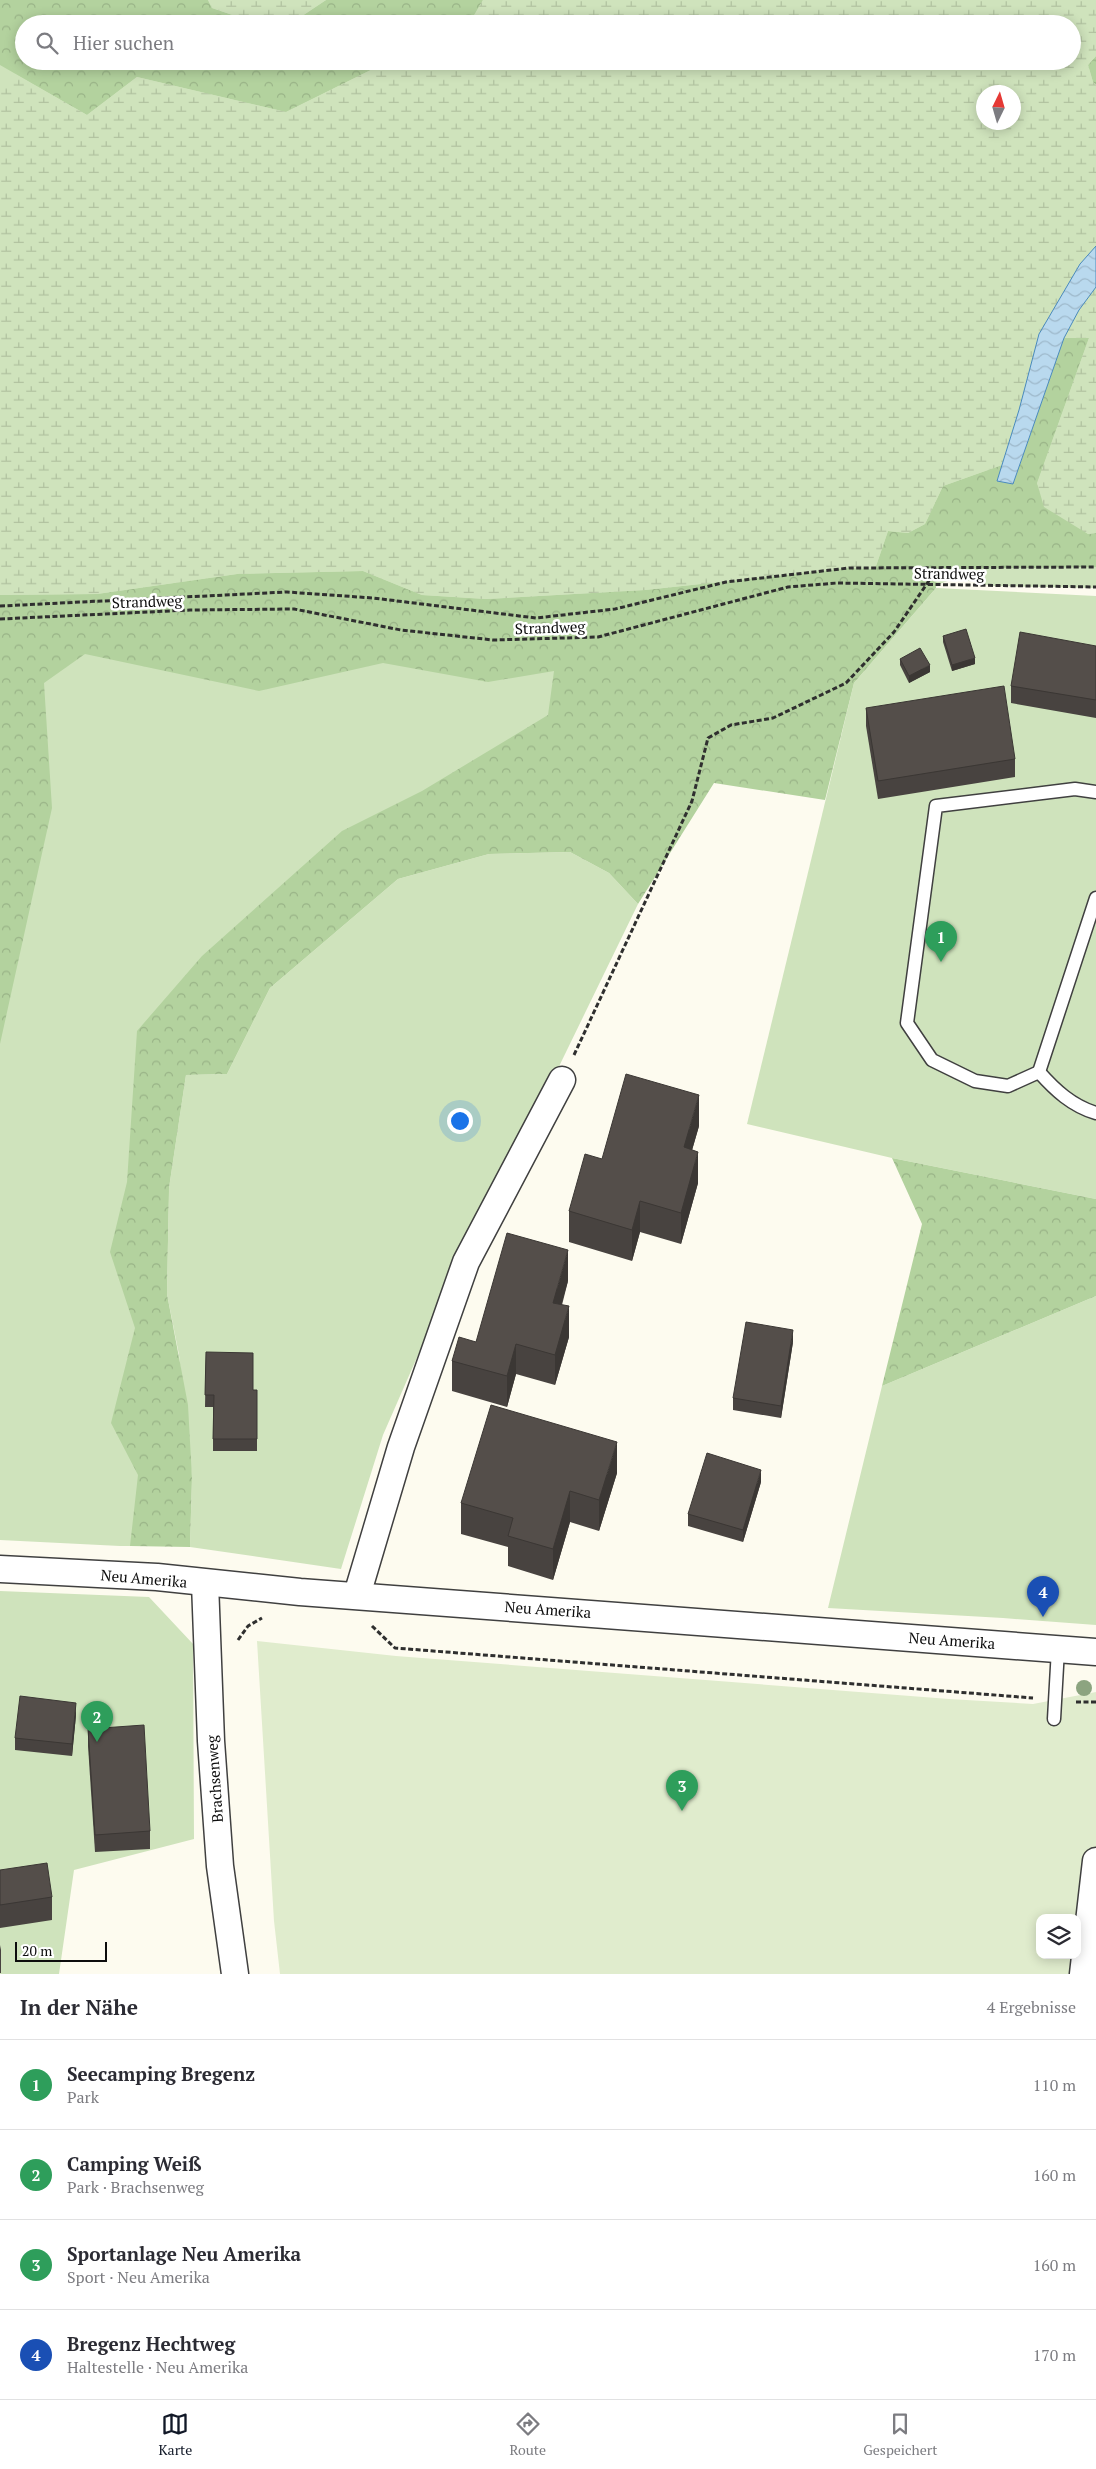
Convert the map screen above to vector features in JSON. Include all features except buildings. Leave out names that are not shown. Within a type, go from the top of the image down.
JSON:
[{"type":"street","points":[[357,1595],[401,1447],[466,1262],[562,1080]]},
{"type":"street","name":"Neu Amerika","points":[[0,1569],[157,1577],[205,1583],[1096,1652]]},
{"type":"street","name":"Brachsenweg","points":[[205,1583],[211,1741],[220,1866],[235,1974]]},
{"type":"street","points":[[1083,1974],[1096,1862]]},
{"type":"lane","points":[[1096,792],[1075,789],[936,806],[907,1023],[932,1060],[975,1081],[1008,1086],[1039,1072],[1096,898]]},
{"type":"lane","points":[[1039,1072],[1058,1093],[1086,1111],[1096,1114]]},
{"type":"lane","points":[[1054,1719],[1058,1649]]},
{"type":"path","name":"Strandweg","points":[[0,606],[287,592],[373,598],[536,618],[615,609],[726,582],[850,568],[1096,567]]},
{"type":"path","points":[[562,1080],[692,801],[708,738],[731,725],[773,718],[846,683],[894,632],[937,569]]},
{"type":"path","name":"Strandweg","points":[[0,619],[190,610],[294,609],[401,630],[493,640],[598,637],[788,587],[837,583],[1096,587]]},
{"type":"path","points":[[238,1647],[238,1639],[248,1626],[268,1616]]},
{"type":"path","points":[[370,1624],[395,1648],[1043,1699]]},
{"type":"green space","points":[[0,0],[1096,0],[1096,588],[992,586],[955,578],[609,716],[214,1018],[173,1091],[154,1546],[0,1540]]},
{"type":"green space","points":[[0,0],[208,0],[212,8],[233,15],[15,15],[15,70],[371,70],[286,112],[137,77],[87,115],[0,65]]},
{"type":"green space","points":[[208,0],[326,0],[304,15],[233,15],[212,8]]},
{"type":"green space","points":[[326,0],[483,0],[474,15],[304,15]]},
{"type":"green space","points":[[483,0],[1096,0],[1096,56],[1088,65],[1093,82],[1096,85],[1096,246],[1080,264],[1019,410],[1002,465],[943,486],[925,524],[908,533],[888,531],[875,569],[849,568],[645,590],[486,599],[422,595],[363,571],[237,574],[97,594],[0,595],[0,87],[15,74],[87,115],[137,77],[286,112],[371,70],[1081,70],[1081,15],[474,15]]},
{"type":"green space","points":[[1096,56],[1096,85],[1093,82],[1088,65]]},
{"type":"green space","points":[[1096,287],[1096,533],[1088,534],[1044,507],[1037,483],[1089,338],[1064,338],[1079,310]]},
{"type":"green space","points":[[1064,338],[1089,338],[1037,484],[1088,534],[1096,533],[1096,567],[937,569],[936,588],[854,683],[825,800],[714,783],[638,904],[609,873],[570,852],[489,854],[398,879],[270,988],[227,1074],[186,1075],[169,1188],[167,1294],[188,1405],[192,1478],[190,1547],[130,1546],[138,1475],[111,1423],[135,1328],[110,1252],[127,1182],[137,1031],[202,956],[342,831],[422,791],[548,715],[554,671],[488,682],[383,663],[259,691],[85,654],[44,683],[52,808],[0,1044],[0,595],[97,594],[237,574],[363,571],[422,595],[486,599],[645,590],[849,568],[875,569],[888,531],[908,533],[925,524],[943,486],[1002,465],[997,481],[1013,484]]},
{"type":"green space","points":[[936,588],[1096,596],[1096,1199],[892,1158],[747,1124],[854,683]]},
{"type":"green space","points":[[570,852],[609,873],[638,904],[549,1087],[461,1257],[383,1435],[341,1569],[190,1547],[192,1478],[179,1355],[167,1294],[169,1188],[186,1075],[227,1074],[270,988],[398,879],[489,854]]},
{"type":"green space","points":[[892,1158],[1096,1199],[1096,1296],[882,1386],[922,1224]]},
{"type":"green space","points":[[1096,1296],[1096,1625],[828,1608],[882,1386]]},
{"type":"green space","points":[[0,1591],[149,1597],[193,1644],[194,1839],[74,1870],[59,1974],[0,1974]]},
{"type":"green space","points":[[257,1641],[396,1656],[949,1699],[1033,1704],[1096,1692],[1096,1974],[280,1974],[274,1921]]},
{"type":"water","points":[[1096,246],[1096,287],[1079,310],[1064,338],[1013,484],[997,481],[1019,410],[1039,334],[1080,264]]},
{"type":"place","name":"Seecamping Bregenz","points":[[941,962]]},
{"type":"place","name":"Bregenz Hechtweg","points":[[1043,1617]]},
{"type":"place","name":"Camping Weiß","points":[[97,1742]]},
{"type":"place","name":"Sportanlage Neu Amerika","points":[[682,1811]]}]
